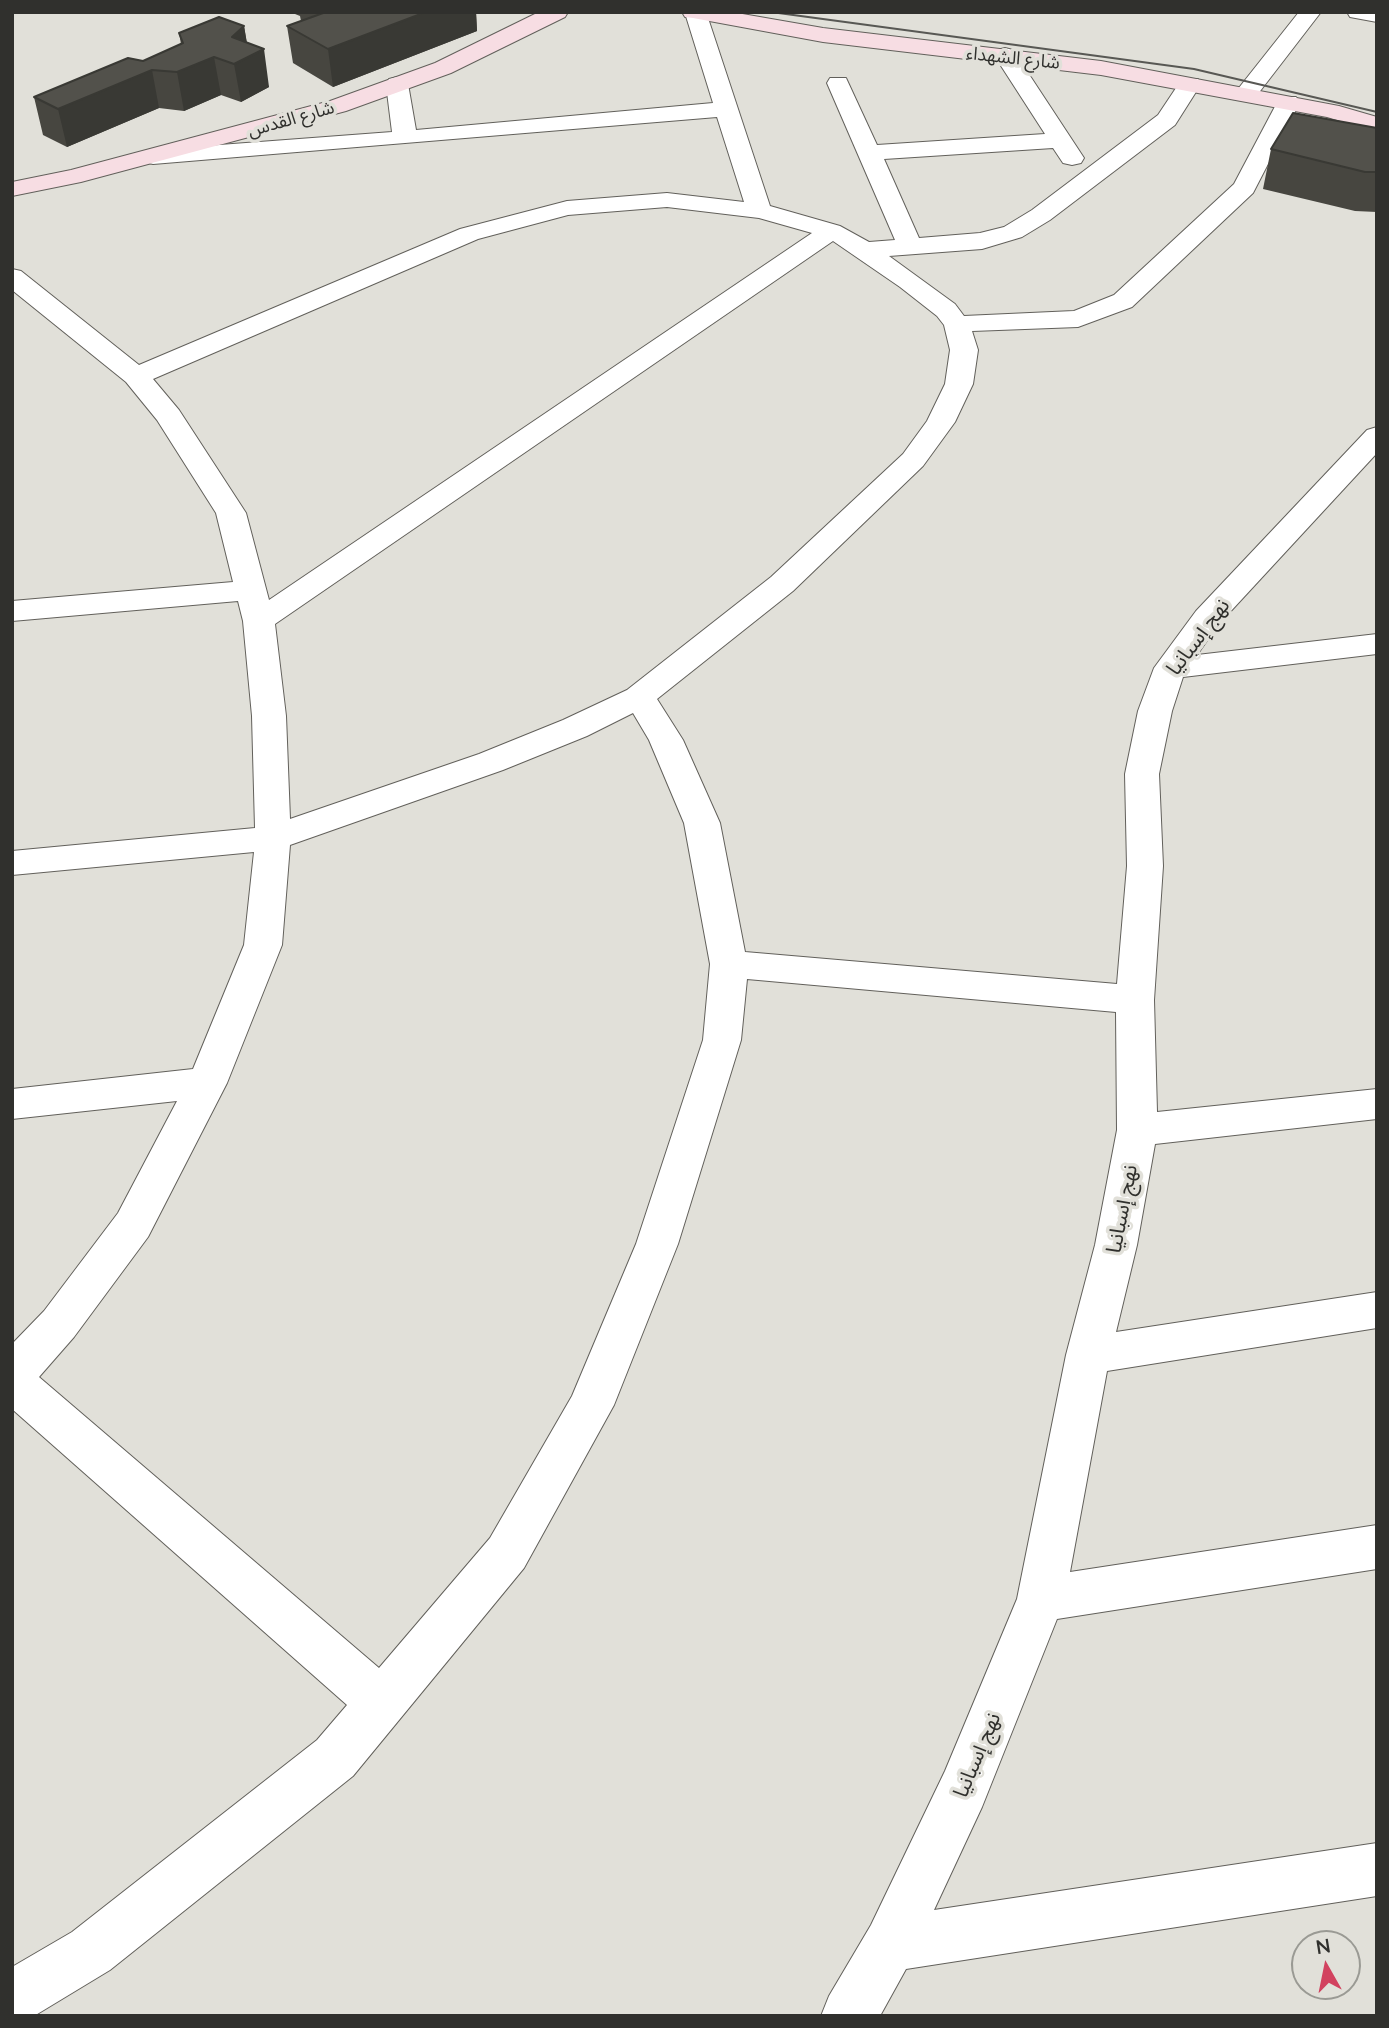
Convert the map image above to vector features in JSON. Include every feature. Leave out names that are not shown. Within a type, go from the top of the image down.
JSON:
[{"type":"main road","name":"شارع القدس","points":[[12,189],[153,157],[338,106],[443,68],[558,12]]},
{"type":"main road","name":"شارع الشهداء","points":[[694,12],[823,35],[917,48],[1005,55],[1190,84],[1331,111]]},
{"type":"main road","points":[[1331,111],[1377,113]]},
{"type":"main road","points":[[1331,111],[1377,125]]},
{"type":"street","points":[[694,12],[759,211]]},
{"type":"street","points":[[1246,94],[1310,12]]},
{"type":"street","points":[[1358,12],[1377,16]]},
{"type":"street","points":[[1005,55],[1087,180]]},
{"type":"street","points":[[838,83],[910,246]]},
{"type":"street","points":[[397,84],[405,138]]},
{"type":"street","points":[[866,250],[982,241],[1013,232],[1041,215],[1167,120],[1190,84]]},
{"type":"street","points":[[957,324],[1078,319],[1123,301],[1244,188],[1288,102]]},
{"type":"street","points":[[153,157],[405,138],[726,109]]},
{"type":"street","points":[[869,153],[1061,140]]},
{"type":"street","points":[[12,863],[273,838],[491,762],[575,728],[639,697],[782,584],[913,460],[941,422],[959,384],[964,350],[957,324],[946,310],[866,250],[831,231],[759,211],[667,200],[567,208],[468,234],[136,376]]},
{"type":"street","points":[[12,611],[256,606],[831,231]]},
{"type":"street","points":[[12,277],[136,376],[169,415],[231,513],[256,606],[269,716],[273,838],[263,945],[207,1083],[134,1226],[59,1324],[12,1375]]},
{"type":"street","name":"نهج إسبانيا","points":[[849,2016],[890,1944],[964,1789],[1041,1599],[1088,1355],[1116,1245],[1137,1130],[1135,1000],[1145,866],[1142,774],[1155,711],[1170,668],[1207,618],[1377,436]]},
{"type":"street","points":[[1170,668],[1377,645]]},
{"type":"street","points":[[12,1998],[91,1951],[335,1758],[507,1553],[591,1405],[657,1244],[694,1132],[722,1040],[729,964],[702,823],[666,740],[639,697]]},
{"type":"street","points":[[729,964],[1135,1000]]},
{"type":"street","points":[[12,1104],[207,1083]]},
{"type":"street","points":[[1137,1130],[1374,1110]]},
{"type":"street","points":[[1088,1355],[1377,1310]]},
{"type":"street","points":[[12,1381],[382,1702]]},
{"type":"street","points":[[1041,1599],[1377,1547]]},
{"type":"street","points":[[890,1944],[1377,1868]]},
{"type":"building","points":[[326,12],[426,12],[328,49],[287,26]]},
{"type":"building","points":[[219,17],[244,26],[232,37],[264,49],[234,64],[214,57],[177,72],[152,70],[58,109],[34,97],[128,58],[143,61],[183,43],[179,33]]},
{"type":"building","points":[[1293,113],[1377,128],[1377,172],[1365,172],[1271,149]]},
{"type":"tram line","points":[[771,12],[1194,69],[1377,112]]}]
